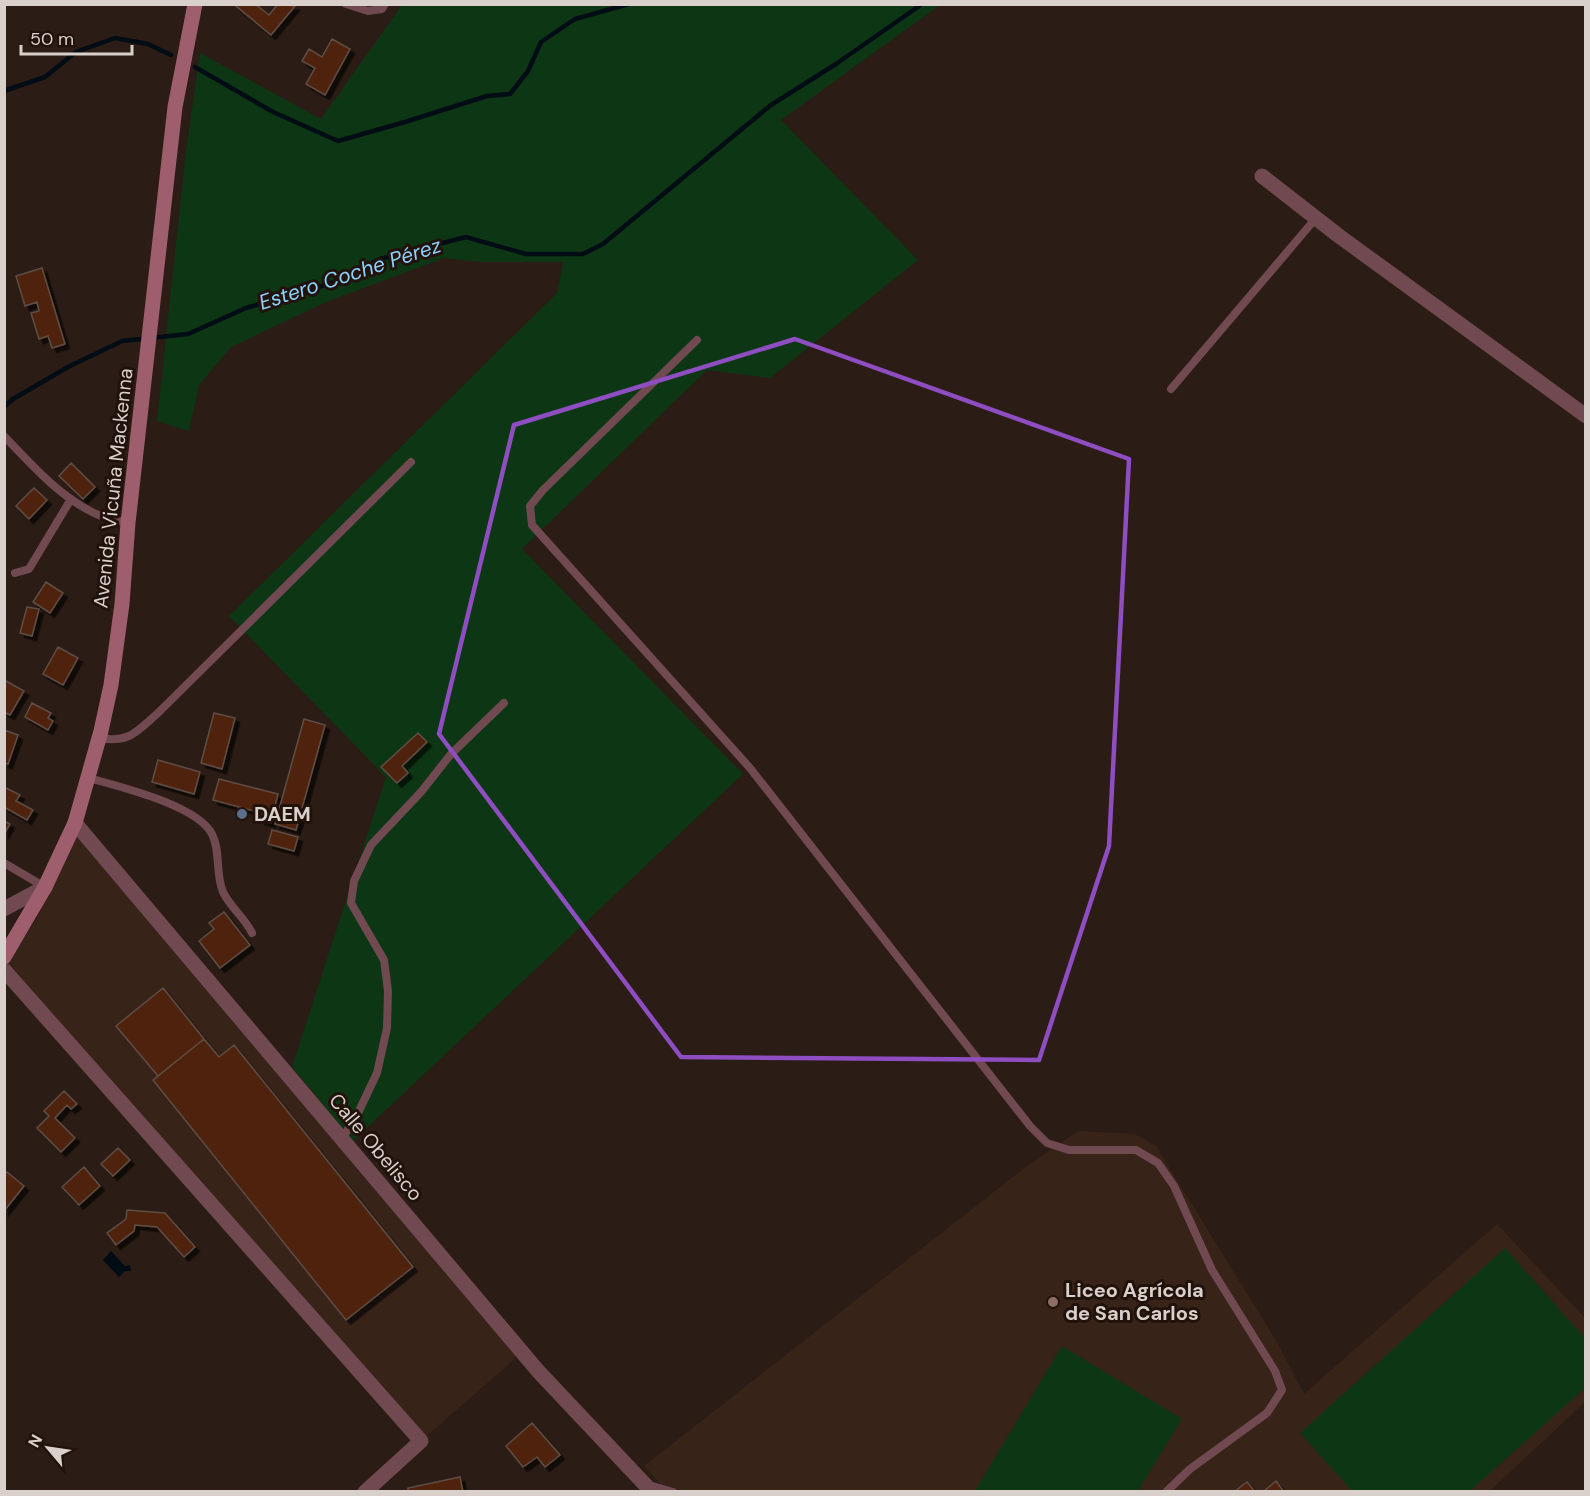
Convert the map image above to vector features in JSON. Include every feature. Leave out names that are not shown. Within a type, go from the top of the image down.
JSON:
[{"type":"main road","name":"Avenida Vicuña Mackenna","points":[[4,957],[45,887],[75,823],[99,738],[117,644],[175,106],[195,4]]},
{"type":"street","points":[[1262,176],[1586,416]]},
{"type":"street","name":"Calle Obelisco","points":[[75,823],[538,1371],[649,1488]]},
{"type":"street","points":[[4,909],[45,887]]},
{"type":"street","points":[[4,970],[421,1441],[365,1491]]},
{"type":"lane","points":[[346,4],[368,11],[382,9],[385,4]]},
{"type":"lane","points":[[1171,389],[1316,218]]},
{"type":"lane","points":[[697,340],[543,490],[530,506],[532,525],[750,768],[1030,1126],[1047,1143],[1069,1150],[1136,1150],[1158,1163],[1174,1186],[1212,1270],[1275,1371],[1282,1390],[1267,1413],[1222,1444],[1166,1491]]},
{"type":"lane","points":[[4,436],[31,464],[71,499],[94,513],[129,523]]},
{"type":"lane","points":[[99,738],[116,741],[131,736],[158,713],[411,462]]},
{"type":"lane","points":[[15,573],[29,569],[71,499]]},
{"type":"lane","points":[[342,1139],[358,1113],[377,1073],[387,1028],[388,991],[384,960],[351,903],[354,881],[371,845],[421,792],[451,754],[504,703]]},
{"type":"lane","points":[[89,778],[178,807],[211,831],[218,849],[223,892],[252,933]]},
{"type":"lane","points":[[4,863],[45,887]]},
{"type":"lane","points":[[649,1488],[673,1491]]},
{"type":"highlighted area","points":[[795,339],[1129,459],[1109,846],[1039,1060],[681,1057],[439,734],[514,425]]},
{"type":"shaded area","points":[[76,832],[517,1357],[421,1441],[6,965],[36,920]]},
{"type":"shaded area","name":"Liceo Agrícola de San Carlos","points":[[1078,1131],[1135,1134],[1156,1146],[1277,1342],[1304,1394],[1497,1224],[1585,1318],[1585,1402],[1490,1491],[668,1492],[644,1466],[1027,1166]]},
{"type":"shaded area","points":[[111,1251],[125,1266],[130,1265],[131,1271],[125,1271],[119,1277],[103,1260]]},
{"type":"green space","points":[[402,5],[940,5],[781,120],[918,260],[770,378],[707,370],[522,549],[743,774],[353,1141],[292,1067],[386,777],[229,616],[557,293],[563,262],[480,262],[444,258],[326,302],[231,347],[199,385],[189,431],[157,421],[186,151],[200,53],[321,119]]},
{"type":"green space","points":[[1505,1248],[1585,1338],[1585,1388],[1470,1491],[1352,1491],[1300,1433]]},
{"type":"green space","points":[[1062,1346],[1182,1419],[1138,1491],[975,1491]]},
{"type":"building","points":[[237,4],[255,4],[269,15],[278,4],[295,6],[271,35],[236,6]]},
{"type":"building","points":[[332,39],[350,49],[325,95],[306,84],[315,68],[302,61],[309,49],[322,57]]},
{"type":"building","points":[[42,268],[65,344],[52,348],[48,336],[39,339],[31,313],[39,311],[37,302],[25,306],[16,276]]},
{"type":"building","points":[[71,463],[95,487],[83,499],[59,476]]},
{"type":"building","points":[[34,488],[47,500],[29,519],[16,506]]},
{"type":"building","points":[[46,582],[63,593],[50,613],[33,602]]},
{"type":"building","points":[[27,607],[39,609],[32,636],[20,633]]},
{"type":"building","points":[[58,647],[78,658],[63,685],[43,674]]},
{"type":"building","points":[[4,680],[24,691],[10,715],[4,712]]},
{"type":"building","points":[[32,703],[51,713],[48,718],[53,721],[48,730],[25,717]]},
{"type":"building","points":[[214,713],[235,718],[222,769],[201,763]]},
{"type":"building","points":[[304,719],[325,725],[296,830],[275,824]]},
{"type":"building","points":[[4,730],[18,735],[8,764],[4,763]]},
{"type":"building","points":[[418,733],[427,742],[402,766],[408,773],[397,783],[381,767]]},
{"type":"building","points":[[158,760],[200,772],[194,794],[152,782]]},
{"type":"building","points":[[219,779],[278,794],[271,823],[260,820],[262,813],[213,800]]},
{"type":"building","points":[[4,787],[20,795],[16,801],[33,810],[27,820],[4,807]]},
{"type":"building","points":[[4,821],[10,824],[4,834]]},
{"type":"building","points":[[272,830],[298,837],[294,851],[268,844]]},
{"type":"building","points":[[224,912],[250,945],[220,968],[199,941],[214,929],[209,923]]},
{"type":"building","points":[[163,988],[204,1039],[158,1076],[116,1026]]},
{"type":"building","points":[[204,1039],[219,1057],[234,1045],[413,1267],[346,1320],[153,1080]]},
{"type":"building","points":[[64,1091],[77,1104],[71,1109],[67,1105],[55,1118],[75,1138],[61,1152],[37,1128],[49,1116],[44,1111]]},
{"type":"building","points":[[118,1148],[130,1160],[113,1176],[101,1164]]},
{"type":"building","points":[[84,1167],[100,1186],[79,1205],[62,1187]]},
{"type":"building","points":[[7,1172],[24,1186],[4,1211],[4,1175]]},
{"type":"building","points":[[127,1210],[165,1213],[195,1247],[184,1257],[157,1227],[135,1225],[134,1231],[116,1245],[107,1233],[126,1219]]},
{"type":"building","points":[[532,1423],[560,1455],[545,1467],[537,1457],[523,1467],[506,1446]]},
{"type":"building","points":[[460,1477],[463,1492],[408,1492],[408,1488]]},
{"type":"building","points":[[1276,1481],[1284,1492],[1263,1492]]},
{"type":"building","points":[[1247,1482],[1255,1492],[1234,1492]]},
{"type":"waterway","points":[[195,67],[273,112],[338,141],[487,96],[510,94],[528,71],[541,42],[575,19],[629,4]]},
{"type":"waterway","name":"Estero Coche Pérez","points":[[4,407],[13,399],[68,367],[122,341],[188,334],[246,308],[329,284],[380,259],[466,237],[526,254],[583,254],[603,244],[771,105],[836,64],[922,4]]},
{"type":"waterway","points":[[4,91],[45,77],[76,52],[115,38],[148,44],[171,55]]},
{"type":"place","name":"DAEM","points":[[242,814]]},
{"type":"place","name":"Liceo Agrícola de San Carlos","points":[[1053,1302]]}]
